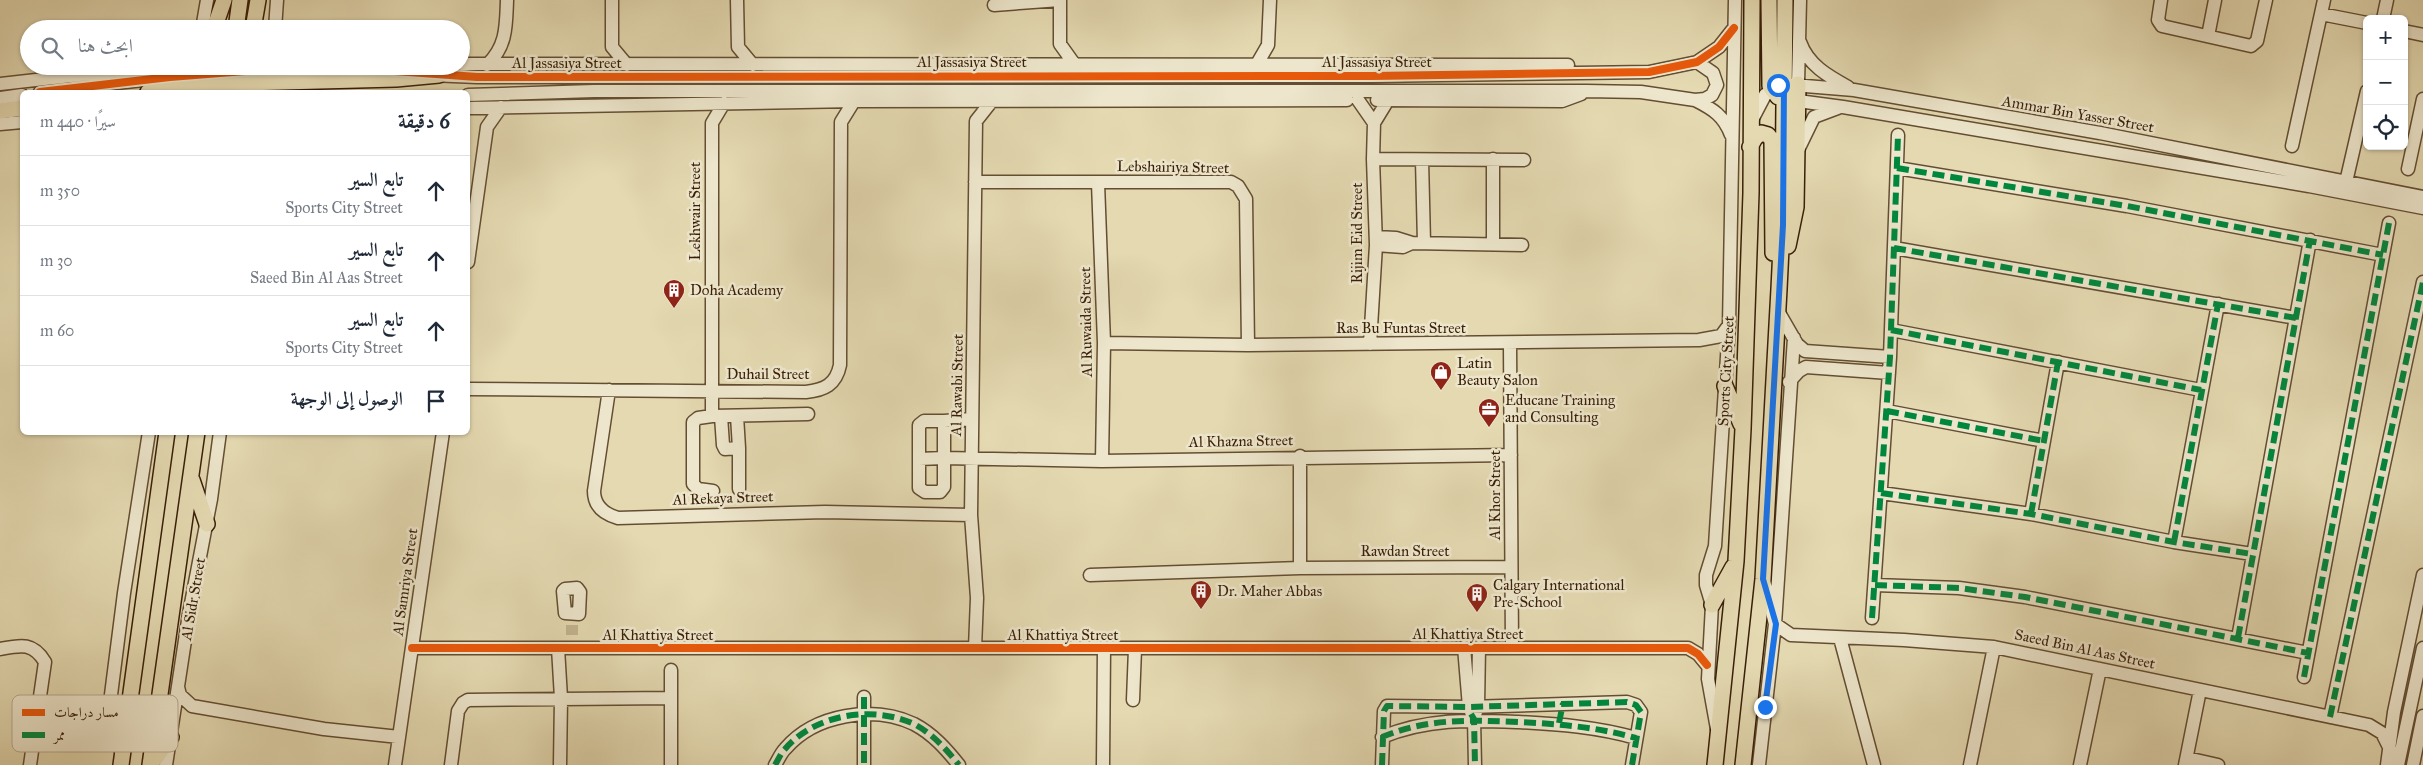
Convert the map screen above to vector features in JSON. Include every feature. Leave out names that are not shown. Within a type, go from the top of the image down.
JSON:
[{"type":"main road","points":[[217,20],[225,0]]},
{"type":"main road","points":[[223,20],[225,0]]},
{"type":"main road","points":[[237,20],[240,0]]},
{"type":"main road","points":[[257,20],[258,0]]},
{"type":"main road","name":"Sports City Street","points":[[1715,765],[1736,561],[1743,429],[1751,193],[1752,0]]},
{"type":"main road","points":[[1769,0],[1784,85],[1791,100],[1797,152],[1796,214],[1780,266]]},
{"type":"main road","points":[[1785,0],[1784,85],[1776,96],[1791,100]]},
{"type":"main road","points":[[163,90],[229,81],[396,79],[444,76]]},
{"type":"main road","points":[[1743,765],[1763,579],[1791,100]]},
{"type":"main road","points":[[0,111],[20,108]]},
{"type":"main road","points":[[1750,147],[1755,138],[1761,133],[1768,134],[1772,140],[1772,231],[1780,288]]},
{"type":"main road","points":[[1725,386],[1743,429]]},
{"type":"main road","points":[[131,695],[167,435]]},
{"type":"main road","name":"Al Sidr Street","points":[[160,695],[197,435]]},
{"type":"main road","points":[[191,475],[207,524]]},
{"type":"main road","points":[[1712,605],[1736,561]]},
{"type":"main road","name":"Al Sidr Street","points":[[150,765],[152,752]]},
{"type":"main road","points":[[150,765],[158,752]]},
{"type":"street","points":[[204,20],[207,0]]},
{"type":"street","points":[[276,20],[277,0]]},
{"type":"street","points":[[487,65],[502,47],[506,34],[507,0]]},
{"type":"street","points":[[612,0],[612,47],[627,66]]},
{"type":"street","points":[[725,65],[738,47],[737,0]]},
{"type":"street","points":[[994,4],[1060,0],[1060,44],[1048,64]]},
{"type":"street","points":[[1257,64],[1268,45],[1270,0]]},
{"type":"street","name":"Sports City Street","points":[[1719,738],[1712,708],[1707,665],[1712,605],[1706,585],[1706,575],[1715,546],[1729,325],[1734,0]]},
{"type":"street","points":[[1750,128],[1758,106],[1784,85],[1799,37],[1800,0]]},
{"type":"street","points":[[2161,0],[2158,17],[2160,24],[2253,45],[2257,41],[2266,0]]},
{"type":"street","points":[[2208,36],[2215,0]]},
{"type":"street","points":[[2292,146],[2324,0]]},
{"type":"street","points":[[2383,15],[2387,0]]},
{"type":"street","points":[[2321,14],[2363,22]]},
{"type":"street","points":[[1695,100],[1705,99],[1712,95],[1717,85],[1713,73],[1697,62],[1719,47],[1734,28]]},
{"type":"street","points":[[2408,32],[2423,35]]},
{"type":"street","points":[[1799,37],[1805,53],[1815,65],[1854,90]]},
{"type":"street","points":[[1060,44],[1075,65]]},
{"type":"street","points":[[1268,45],[1282,64]]},
{"type":"street","points":[[597,66],[612,47]]},
{"type":"street","points":[[738,47],[753,65]]},
{"type":"street","name":"Al Jassasiya Street","points":[[434,75],[1318,76],[1649,72],[1697,62]]},
{"type":"street","name":"Al Jassasiya Street","points":[[470,64],[597,66],[1048,64],[1579,65],[1601,73]]},
{"type":"street","points":[[689,76],[696,65]]},
{"type":"street","points":[[774,65],[785,76]]},
{"type":"street","points":[[1013,75],[1022,65]]},
{"type":"street","points":[[1215,75],[1226,65]]},
{"type":"street","points":[[1306,65],[1318,76]]},
{"type":"street","points":[[2,83],[84,75],[103,85]]},
{"type":"street","points":[[58,90],[103,85],[151,75]]},
{"type":"street","name":"Al Jassasiya Street","points":[[186,75],[229,81],[312,75]]},
{"type":"street","name":"Ammar Bin Yasser Street","points":[[1784,85],[1854,90],[2100,133],[2423,197]]},
{"type":"street","name":"Al Jassasiya Street","points":[[470,95],[594,91],[1641,92],[1695,100]]},
{"type":"street","points":[[755,103],[774,91]]},
{"type":"street","points":[[928,91],[945,102]]},
{"type":"street","points":[[1008,102],[1022,91]]},
{"type":"street","points":[[1322,91],[1340,100]]},
{"type":"street","name":"Al Jassasiya Street","points":[[471,108],[854,101],[1562,101],[1575,98],[1586,92]]},
{"type":"street","points":[[0,98],[20,95]]},
{"type":"street","points":[[2408,170],[2423,99]]},
{"type":"street","points":[[1358,100],[1374,122],[1388,100]]},
{"type":"street","points":[[1695,100],[1712,109],[1726,121],[1733,140]]},
{"type":"street","points":[[1791,100],[1843,107],[2309,186],[2423,208]]},
{"type":"street","name":"Duhail Street","points":[[470,389],[806,392],[821,390],[831,384],[838,376],[840,365],[842,122],[854,101]]},
{"type":"street","points":[[826,102],[842,122]]},
{"type":"street","points":[[959,102],[976,122],[991,102]]},
{"type":"street","points":[[696,105],[712,123],[724,103]]},
{"type":"street","points":[[2346,182],[2364,105]]},
{"type":"street","points":[[470,248],[487,127],[501,107]]},
{"type":"street","points":[[1797,152],[1814,117],[1822,112],[1843,107]]},
{"type":"street","points":[[471,108],[487,127]]},
{"type":"street","points":[[0,124],[20,122]]},
{"type":"street","name":"Al Rawabi Street","points":[[975,648],[977,598],[971,515],[976,122]]},
{"type":"street","name":"Rijim Eid Street","points":[[1370,344],[1376,241],[1373,159],[1374,122]]},
{"type":"street","name":"Lekhwair Street","points":[[712,123],[710,390],[724,448],[739,448]]},
{"type":"street","points":[[1872,618],[1890,357],[1898,135]]},
{"type":"street","points":[[1373,159],[1524,160]]},
{"type":"street","points":[[1493,159],[1493,244]]},
{"type":"street","points":[[1418,243],[1422,160]]},
{"type":"street","points":[[1897,168],[2127,206],[2383,255]]},
{"type":"street","name":"Lebshairiya Street","points":[[975,182],[1231,182],[1238,186],[1246,199],[1248,345]]},
{"type":"street","name":"Al Ruwaida Street","points":[[1098,183],[1104,343],[1102,461]]},
{"type":"street","points":[[2309,186],[2342,199],[2423,216]]},
{"type":"street","points":[[2304,677],[2388,223]]},
{"type":"street","points":[[2238,638],[2310,240]]},
{"type":"street","points":[[1376,241],[1404,246],[1418,243],[1522,245]]},
{"type":"street","points":[[1894,248],[2296,318]]},
{"type":"street","points":[[2330,717],[2423,282]]},
{"type":"street","points":[[2174,542],[2218,304]]},
{"type":"street","points":[[1778,311],[1802,349],[1809,352],[1890,357]]},
{"type":"street","name":"Ras Bu Funtas Street","points":[[1104,343],[1248,345],[1699,340],[1721,336],[1729,325]]},
{"type":"street","points":[[1891,330],[2201,390]]},
{"type":"street","points":[[1759,765],[1776,624],[1789,382],[1794,338]]},
{"type":"street","name":"Ras Bu Funtas Street","points":[[1699,340],[1720,348],[1727,360]]},
{"type":"street","name":"Al Khor Street","points":[[1510,343],[1512,648]]},
{"type":"street","points":[[2031,514],[2058,362]]},
{"type":"street","points":[[1789,382],[1799,371],[1806,367],[1889,373]]},
{"type":"street","name":"Al Rekaya Street","points":[[609,390],[594,491],[597,504],[609,515],[618,518],[825,512],[971,515]]},
{"type":"street","points":[[1887,411],[2044,441]]},
{"type":"street","points":[[713,491],[698,490],[692,484],[693,422],[698,418],[716,416],[808,414]]},
{"type":"street","points":[[738,416],[739,489]]},
{"type":"street","points":[[944,421],[944,487],[940,492],[925,492],[919,488],[919,425],[924,421],[972,419]]},
{"type":"street","points":[[111,695],[124,593],[149,435]]},
{"type":"street","name":"Al Sidr Street","points":[[177,695],[189,614],[207,524],[220,435]]},
{"type":"street","name":"Al Samriya Street","points":[[395,765],[443,435]]},
{"type":"street","name":"Al Khazna Street","points":[[919,459],[1102,461],[1300,456],[1511,455]]},
{"type":"street","points":[[1300,456],[1300,568]]},
{"type":"street","points":[[1881,493],[2031,514],[2174,542],[2252,554]]},
{"type":"street","name":"Rawdan Street","points":[[1090,575],[1300,568],[1511,567]]},
{"type":"street","points":[[2387,765],[2394,712],[2423,575]]},
{"type":"street","points":[[1763,579],[1776,624],[1791,635],[1777,643],[1771,657]]},
{"type":"street","points":[[1875,585],[1959,588],[2025,597],[2308,653]]},
{"type":"street","points":[[572,625],[572,648]]},
{"type":"street","name":"Al Khattiya Street","points":[[1678,648],[1700,639],[1710,626]]},
{"type":"street","name":"Saeed Bin Al Aas Street","points":[[1791,635],[1904,640],[1994,647],[2369,725]]},
{"type":"street","points":[[1840,638],[1874,765]]},
{"type":"street","points":[[0,649],[23,645],[38,651],[46,662],[41,695]]},
{"type":"street","points":[[1464,647],[1473,706],[1475,765]]},
{"type":"street","points":[[1970,765],[1994,647]]},
{"type":"street","name":"Al Khattiya Street","points":[[412,648],[1678,648],[1693,650],[1707,665]]},
{"type":"street","points":[[558,648],[561,698],[560,765]]},
{"type":"street","points":[[1103,765],[1104,648]]},
{"type":"street","points":[[1473,706],[1479,648]]},
{"type":"street","points":[[2398,765],[2423,648]]},
{"type":"street","points":[[1133,700],[1135,649]]},
{"type":"street","points":[[2080,765],[2100,669]]},
{"type":"street","points":[[671,670],[671,765]]},
{"type":"street","points":[[2369,725],[2386,721],[2394,712],[2417,675]]},
{"type":"street","points":[[178,687],[180,695],[192,706],[324,729],[399,737]]},
{"type":"street","points":[[2200,690],[2186,762],[2218,765]]},
{"type":"street","points":[[864,697],[864,765]]},
{"type":"street","points":[[451,765],[458,711],[463,703],[468,700],[671,698]]},
{"type":"street","points":[[1559,724],[1563,702]]},
{"type":"street","points":[[1382,765],[1384,710],[1387,706],[1627,702],[1636,705],[1641,712],[1632,765]]},
{"type":"street","points":[[178,716],[192,706]]},
{"type":"street","points":[[775,765],[786,748],[813,727],[840,717],[865,715],[886,715],[914,724],[941,743],[959,765]]},
{"type":"street","points":[[2413,765],[2423,716]]},
{"type":"street","points":[[1382,737],[1402,729],[1474,719],[1601,728],[1636,738]]},
{"type":"street","points":[[2369,725],[2382,733],[2390,749]]},
{"type":"street","points":[[2420,765],[2423,749]]},
{"type":"street","points":[[30,765],[32,752]]},
{"type":"street","name":"Al Sidr Street","points":[[166,765],[168,752]]},
{"type":"tunnel","points":[[572,625],[572,635]]},
{"type":"marked path","points":[[1872,618],[1890,357],[1898,135]]},
{"type":"marked path","points":[[1897,168],[2127,206],[2383,255]]},
{"type":"marked path","points":[[2304,677],[2389,223]]},
{"type":"marked path","points":[[2238,638],[2310,240]]},
{"type":"marked path","points":[[1894,248],[2296,318]]},
{"type":"marked path","points":[[2330,717],[2423,282]]},
{"type":"marked path","points":[[2174,542],[2218,304]]},
{"type":"marked path","points":[[1891,330],[2201,390]]},
{"type":"marked path","points":[[2031,514],[2058,362]]},
{"type":"marked path","points":[[1887,411],[2044,441]]},
{"type":"marked path","points":[[1881,493],[2031,514],[2174,542],[2252,554]]},
{"type":"marked path","points":[[1875,585],[1959,588],[2025,597],[2308,653]]},
{"type":"marked path","points":[[864,697],[864,765]]},
{"type":"marked path","points":[[1382,765],[1384,711],[1387,706],[1469,707],[1627,702],[1636,705],[1641,712],[1632,765]]},
{"type":"marked path","points":[[1559,723],[1563,703]]},
{"type":"marked path","points":[[775,765],[785,749],[797,737],[812,728],[845,716],[863,714],[898,718],[914,724],[933,737],[959,765]]},
{"type":"marked path","points":[[1471,714],[1474,719],[1475,765]]},
{"type":"marked path","points":[[1382,737],[1416,726],[1433,723],[1483,721],[1578,727],[1636,738]]},
{"type":"cycle path","points":[[450,75],[477,77],[1372,76],[1649,72],[1697,62],[1719,47],[1734,28]]},
{"type":"cycle path","points":[[57,90],[195,75]]},
{"type":"cycle path","points":[[412,648],[1688,648],[1698,654],[1707,665]]},
{"type":"place","name":"Doha Academy","points":[[674,309]]},
{"type":"place","name":"Latin Beauty Salon","points":[[1441,391]]},
{"type":"place","name":"Educane Training and Consulting","points":[[1489,428]]},
{"type":"place","name":"Dr. Maher Abbas","points":[[1201,610]]},
{"type":"place","name":"Calgary International Pre-School","points":[[1477,613]]},
{"type":"route","points":[[1765,707],[1776,624],[1770,609],[1763,579],[1784,207],[1784,83],[1778,85]]}]
